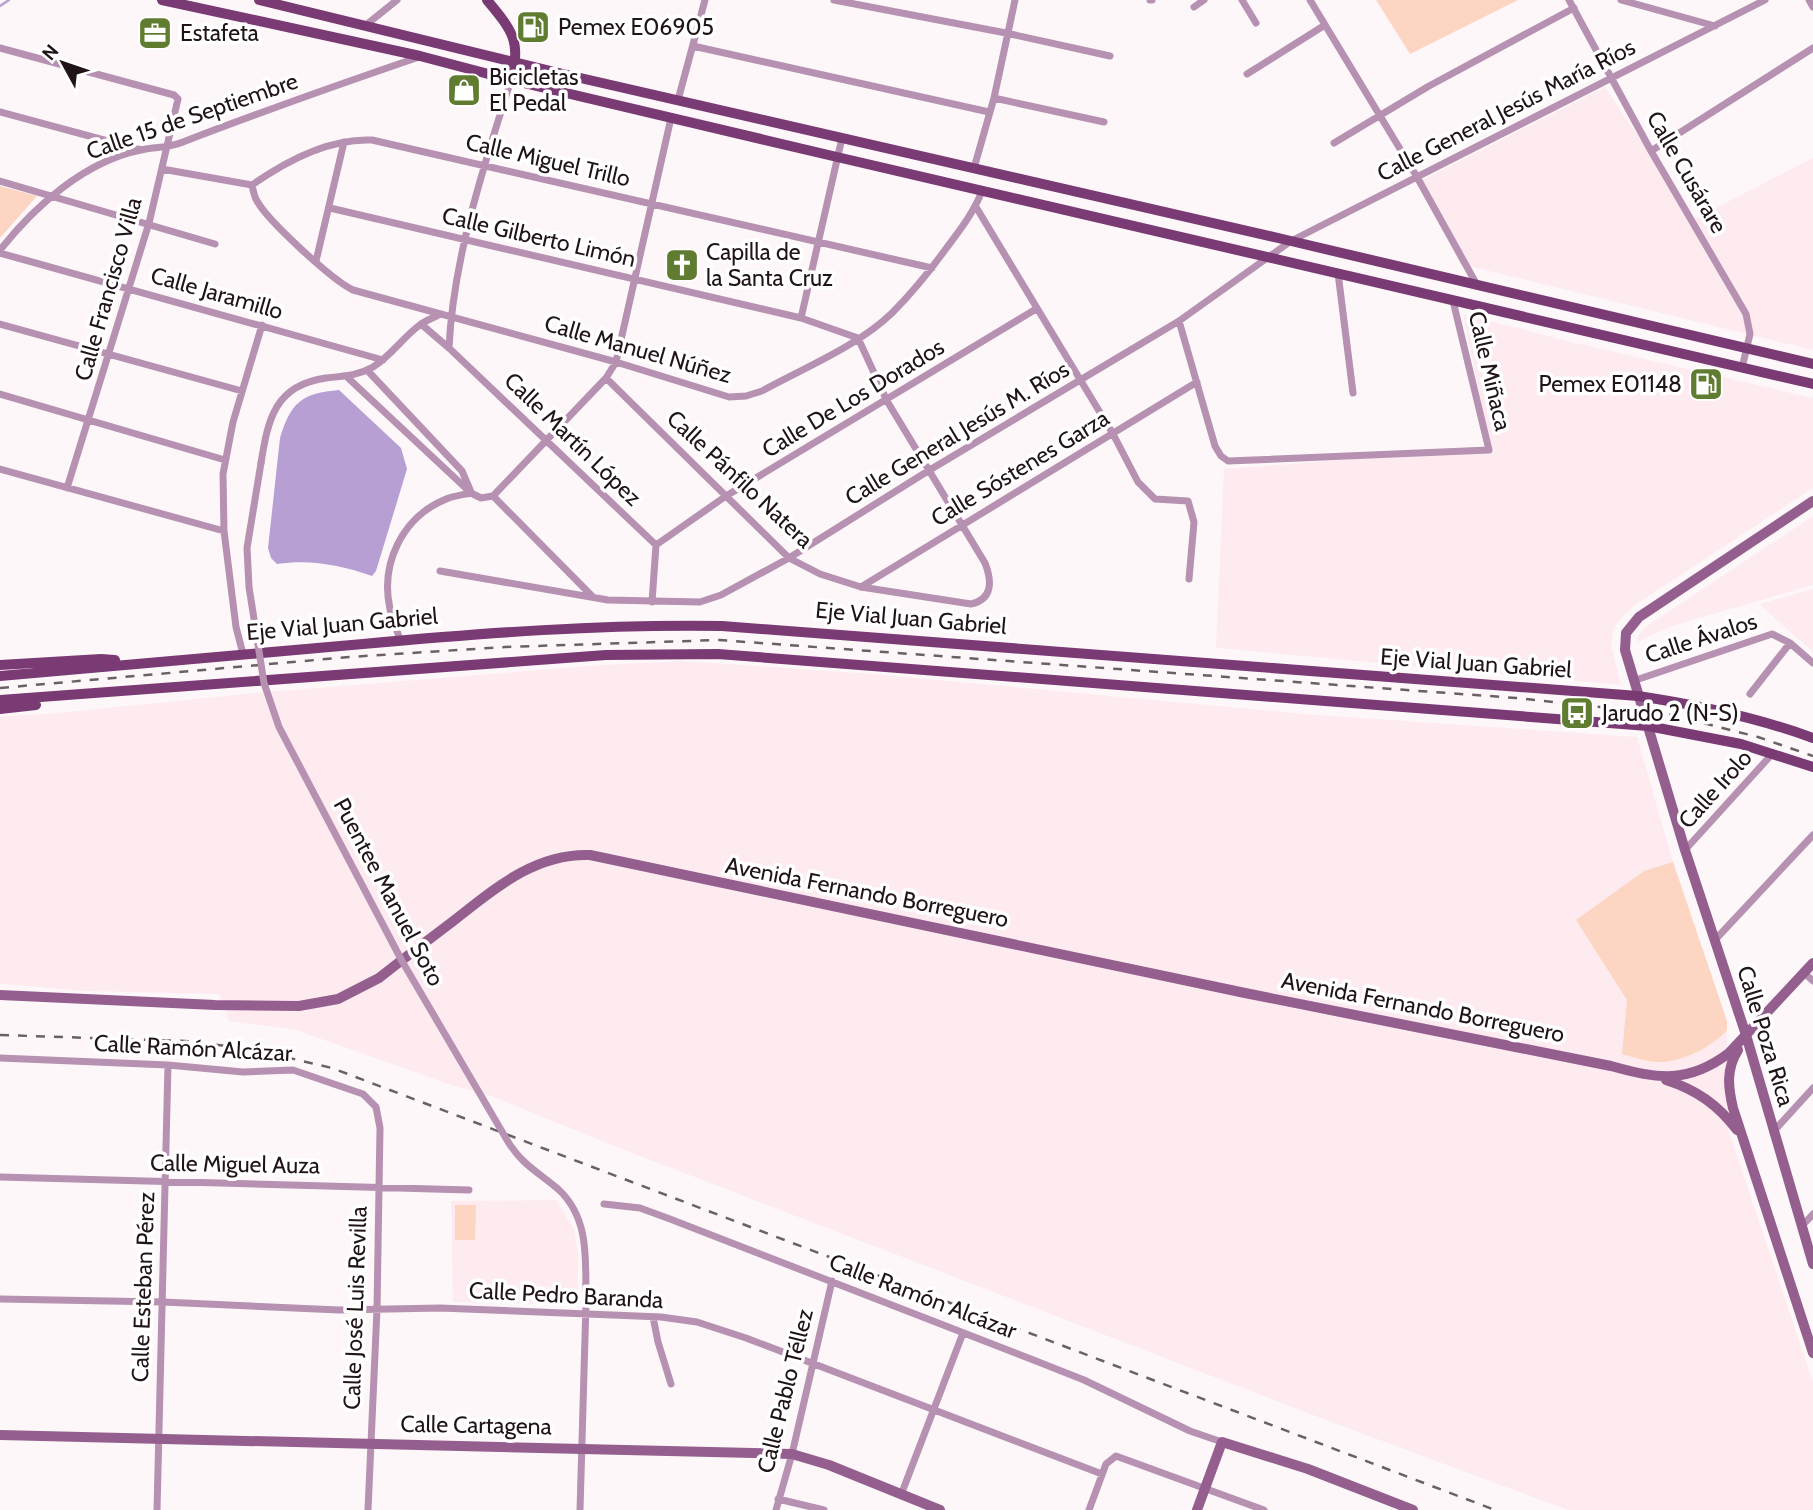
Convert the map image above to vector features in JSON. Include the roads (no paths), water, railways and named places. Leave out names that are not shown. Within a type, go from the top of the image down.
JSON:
[{"type":"main road","points":[[162,0],[420,57],[837,158],[1813,384]]},
{"type":"main road","points":[[259,0],[1813,364]]},
{"type":"main road","points":[[487,0],[509,29],[514,41],[516,62],[510,80]]},
{"type":"main road","name":"Calle Poza Rica","points":[[1811,503],[1633,622],[1626,633],[1625,650],[1685,850],[1746,1035],[1813,1264]]},
{"type":"main road","name":"Eje Vial Juan Gabriel","points":[[0,676],[400,640],[614,626],[722,626],[1638,696],[1751,717],[1813,738]]},
{"type":"main road","points":[[0,700],[606,655],[718,654],[1648,726],[1712,737],[1813,767]]},
{"type":"main road","points":[[0,665],[101,659],[146,662]]},
{"type":"main road","points":[[0,709],[75,701],[114,691]]},
{"type":"main road","name":"Avenida Fernando Borreguero","points":[[0,995],[278,1007],[325,1003],[379,978],[502,883],[524,870],[549,860],[585,855],[1650,1076],[1680,1077],[1712,1066],[1746,1035]]},
{"type":"main road","points":[[1813,963],[1746,1035],[1733,1058],[1728,1080],[1741,1135],[1813,1353]]},
{"type":"main road","points":[[1650,1076],[1698,1092],[1725,1115],[1741,1135]]},
{"type":"main road","name":"Calle Cartagena","points":[[0,1435],[792,1454],[829,1465],[940,1510]]},
{"type":"main road","points":[[1197,1510],[1222,1443],[1308,1469],[1413,1510]]},
{"type":"street","points":[[291,8],[302,0]]},
{"type":"street","points":[[366,25],[397,0]]},
{"type":"street","points":[[678,100],[705,0]]},
{"type":"street","points":[[834,0],[867,3],[1110,56]]},
{"type":"street","points":[[974,168],[994,98],[1015,0]]},
{"type":"street","points":[[1194,7],[1204,0]]},
{"type":"street","points":[[1242,0],[1256,23]]},
{"type":"street","points":[[1310,0],[1417,177],[1477,285]]},
{"type":"street","name":"Calle Cusárare","points":[[1569,0],[1651,151],[1746,314],[1750,334],[1742,368]]},
{"type":"street","points":[[1621,0],[1715,26]]},
{"type":"street","name":"Calle General Jesús María Ríos","points":[[1266,257],[1291,241],[1765,0]]},
{"type":"street","points":[[1809,0],[1813,7]]},
{"type":"street","points":[[1334,143],[1379,115],[1574,8]]},
{"type":"street","points":[[1247,74],[1325,25]]},
{"type":"street","points":[[693,46],[989,112]]},
{"type":"street","name":"Calle Francisco Villa","points":[[0,48],[174,94],[178,99],[149,223],[67,488]]},
{"type":"street","points":[[1651,151],[1813,48]]},
{"type":"street","name":"Calle 15 de Septiembre","points":[[0,251],[50,195],[109,161],[141,150],[168,148],[420,57]]},
{"type":"street","points":[[449,348],[450,316],[466,240],[484,166],[510,80]]},
{"type":"street","points":[[994,98],[1104,122]]},
{"type":"street","points":[[0,112],[141,150]]},
{"type":"street","points":[[347,377],[471,493],[481,498],[493,495],[606,378],[616,362],[671,118]]},
{"type":"street","points":[[801,318],[842,138]]},
{"type":"street","name":"Calle Miguel Trillo","points":[[252,185],[291,160],[344,142],[372,140],[932,268]]},
{"type":"street","points":[[316,261],[344,142]]},
{"type":"street","points":[[162,169],[252,185]]},
{"type":"street","points":[[0,181],[215,244]]},
{"type":"street","name":"Calle Manuel Núñez","points":[[252,185],[257,202],[266,213],[316,261],[353,290],[616,362],[729,397],[762,391],[858,338],[892,312],[932,268],[976,207],[982,191]]},
{"type":"street","points":[[976,207],[1114,434],[1138,482],[1155,499],[1188,501],[1195,522],[1189,579]]},
{"type":"street","name":"Calle Gilberto Limón","points":[[330,208],[801,318],[858,338]]},
{"type":"street","name":"Calle Jaramillo","points":[[0,251],[383,360]]},
{"type":"street","name":"Calle General Jesús M. Ríos","points":[[440,571],[594,598],[700,602],[710,600],[789,558],[928,471],[1179,321],[1266,257]]},
{"type":"street","points":[[1338,273],[1353,393]]},
{"type":"street","name":"Calle Miñaca","points":[[1197,382],[1215,446],[1221,456],[1233,462],[1489,450],[1453,301]]},
{"type":"street","name":"Calle De Los Dorados","points":[[656,545],[726,496],[1036,309]]},
{"type":"street","name":"Puentee Manuel Soto","points":[[440,314],[421,324],[383,360],[367,370],[347,377],[305,383],[286,394],[271,414],[247,548],[247,567],[264,683],[279,727],[402,961],[511,1147],[523,1163],[564,1195],[579,1219],[585,1237],[586,1303],[580,1510]]},
{"type":"street","points":[[1179,321],[1197,382]]},
{"type":"street","points":[[0,324],[242,391]]},
{"type":"street","name":"Calle Martín López","points":[[421,324],[656,545]]},
{"type":"street","points":[[243,654],[236,627],[222,499],[225,460],[262,325]]},
{"type":"street","points":[[858,338],[887,401],[963,525]]},
{"type":"street","points":[[367,370],[462,471],[471,493]]},
{"type":"street","name":"Calle Pánfilo Natera","points":[[606,378],[789,558],[820,574],[861,587],[971,604],[984,600],[989,593],[989,574],[963,525]]},
{"type":"street","name":"Calle Sóstenes Garza","points":[[861,587],[1197,382]]},
{"type":"street","points":[[0,394],[225,460]]},
{"type":"street","points":[[0,469],[224,531]]},
{"type":"street","points":[[400,640],[388,595],[392,555],[399,538],[433,506],[446,499],[471,493]]},
{"type":"street","points":[[493,495],[594,598]]},
{"type":"street","points":[[652,601],[656,545]]},
{"type":"street","name":"Calle Ávalos","points":[[1633,681],[1766,635],[1779,636],[1813,663]]},
{"type":"street","points":[[1750,694],[1790,643]]},
{"type":"street","name":"Calle Irolo","points":[[1685,850],[1773,753]]},
{"type":"street","points":[[1714,941],[1813,835]]},
{"type":"street","points":[[1804,973],[1813,981]]},
{"type":"street","name":"Calle Ramón Alcázar","points":[[0,1058],[167,1065],[243,1072],[293,1070],[363,1094],[376,1107]]},
{"type":"street","name":"Calle Esteban Pérez","points":[[157,1510],[167,1065]]},
{"type":"street","points":[[1773,1132],[1813,1088]]},
{"type":"street","name":"Calle José Luis Revilla","points":[[368,1510],[377,1309],[380,1128],[376,1107]]},
{"type":"street","name":"Calle Miguel Auza","points":[[0,1177],[470,1190]]},
{"type":"street","name":"Calle Ramón Alcázar","points":[[604,1203],[640,1208],[832,1281],[1084,1380],[1190,1431],[1222,1443]]},
{"type":"street","points":[[1801,1226],[1813,1214]]},
{"type":"street","name":"Calle Pablo Téllez","points":[[776,1510],[792,1454],[832,1281]]},
{"type":"street","name":"Calle Pedro Baranda","points":[[0,1299],[163,1302],[277,1308],[440,1308],[653,1317],[707,1325],[1102,1474]]},
{"type":"street","points":[[653,1317],[671,1384]]},
{"type":"street","points":[[901,1494],[962,1333]]},
{"type":"street","points":[[1090,1510],[1108,1460],[1119,1456],[1264,1510]]},
{"type":"street","points":[[778,1499],[824,1510]]},
{"type":"waterway","points":[[0,6],[9,0]]},
{"type":"railway","points":[[0,688],[349,657],[505,647],[719,640],[1516,698],[1667,714],[1758,737],[1813,756]]},
{"type":"railway","points":[[0,1035],[185,1041],[251,1049],[332,1068],[1495,1510]]},
{"type":"place","name":"Pemex E06905","points":[[533,27]]},
{"type":"place","name":"Estafeta","points":[[155,33]]},
{"type":"place","name":"Bicicletas El Pedal","points":[[464,90]]},
{"type":"place","name":"Capilla de la Santa Cruz","points":[[682,265]]},
{"type":"place","name":"Pemex E01148","points":[[1706,384]]},
{"type":"place","name":"Jarudo 2 (N-S)","points":[[1577,713]]}]
